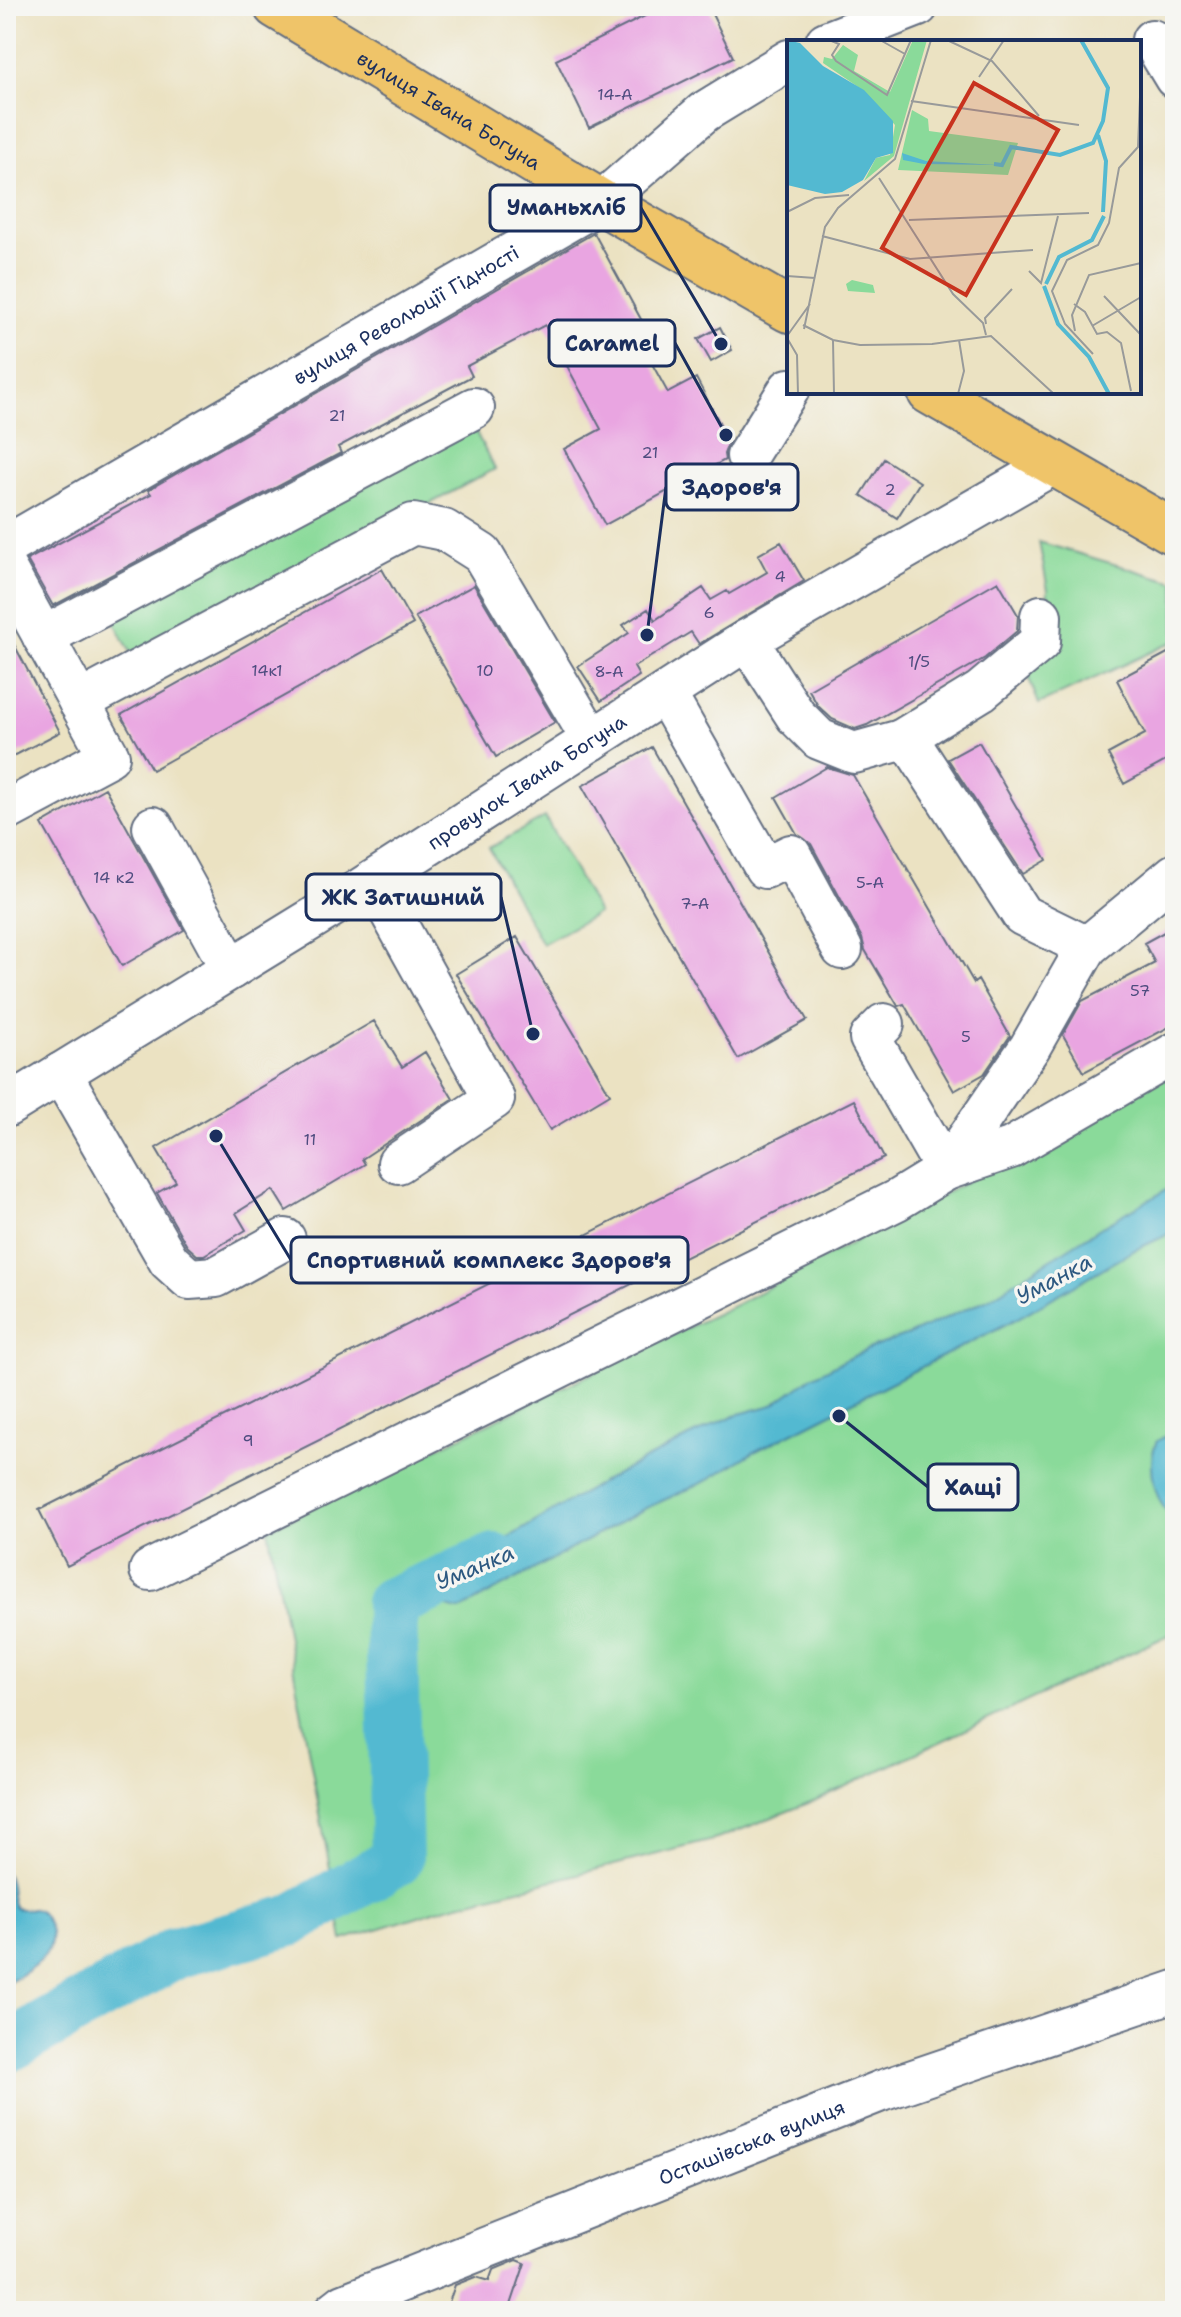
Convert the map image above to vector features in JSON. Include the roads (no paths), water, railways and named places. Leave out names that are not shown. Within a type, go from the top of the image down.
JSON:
[{"type":"main road","name":"вулиця Івана Богуна","points":[[276,6],[601,202],[787,309]]},
{"type":"main road","points":[[933,394],[1175,533]]},
{"type":"street","points":[[831,40],[918,6]]},
{"type":"street","points":[[1152,40],[1175,78]]},
{"type":"street","name":"вулиця Революції Гідності","points":[[6,546],[601,202],[704,112],[787,61]]},
{"type":"street","points":[[747,456],[787,392]]},
{"type":"street","points":[[71,627],[474,408]]},
{"type":"street","name":"провулок Івана Богуна","points":[[6,1107],[373,881],[747,640],[1054,464]]},
{"type":"street","points":[[79,702],[413,524],[444,530],[482,554],[592,740]]},
{"type":"street","points":[[6,569],[71,627],[79,702],[109,756],[6,811]]},
{"type":"street","points":[[747,640],[796,716],[819,739],[854,753],[901,740],[981,691],[1040,642],[1041,616]]},
{"type":"street","points":[[665,693],[765,868],[791,855],[842,949]]},
{"type":"street","points":[[901,740],[910,742],[1022,915],[1087,947]]},
{"type":"street","points":[[153,827],[231,969]]},
{"type":"street","points":[[946,1170],[1030,1047],[1087,947],[1175,874]]},
{"type":"street","points":[[373,881],[494,1099],[398,1163]]},
{"type":"street","points":[[884,1024],[870,1038],[946,1170]]},
{"type":"street","points":[[150,1570],[897,1200],[946,1170],[1011,1148],[1175,1053]]},
{"type":"street","points":[[61,1073],[169,1261],[189,1279],[216,1277],[285,1239]]},
{"type":"street","name":"Осташівська вулиця","points":[[335,2311],[344,2304],[881,2091],[1175,1991]]},
{"type":"water","points":[[1175,1185],[1175,1231],[1133,1251],[1016,1319],[754,1452],[702,1483],[644,1509],[460,1610],[442,1605],[435,1598],[426,1581],[518,1532],[607,1479],[735,1415],[773,1405],[813,1376],[868,1349],[908,1335],[988,1299],[1108,1223]]},
{"type":"water","points":[[1175,1431],[1175,1518],[1157,1494],[1152,1460],[1157,1441]]},
{"type":"water","points":[[6,1874],[15,1908],[39,1911],[51,1932],[51,1942],[33,1967],[6,1983]]},
{"type":"waterway","name":"Уманка","points":[[6,2048],[176,1953],[290,1921],[397,1860],[391,1603],[495,1559]]},
{"type":"place","name":"Уманьхліб","points":[[721,344]]},
{"type":"place","name":"Caramel","points":[[726,435]]},
{"type":"place","name":"Здоров'я","points":[[647,635]]},
{"type":"place","name":"ЖК Затишний","points":[[533,1034]]},
{"type":"place","name":"Спортивний комплекс Здоров'я","points":[[216,1136]]},
{"type":"place","name":"Хащі","points":[[839,1416]]}]
